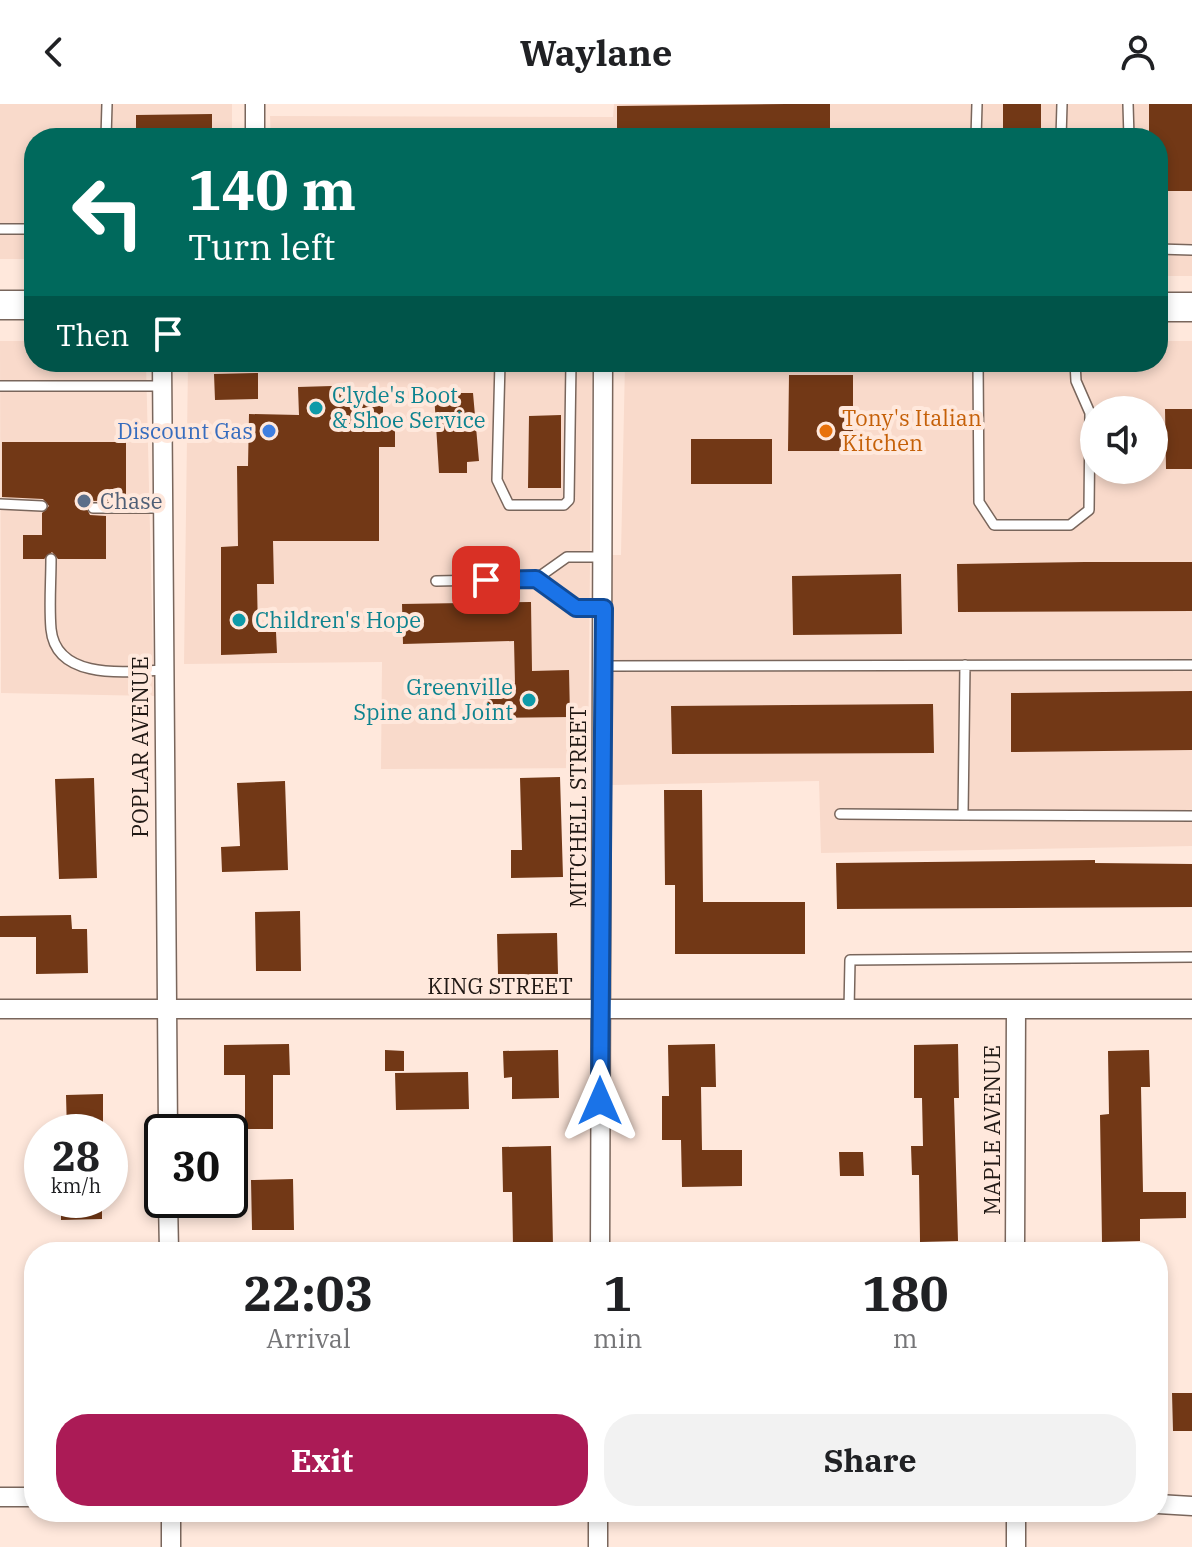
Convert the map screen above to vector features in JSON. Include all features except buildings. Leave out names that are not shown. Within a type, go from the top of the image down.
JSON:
[{"type":"main road","points":[[0,305],[24,305]]},
{"type":"main road","points":[[1168,307],[1192,307]]},
{"type":"street","points":[[255,104],[255,128]]},
{"type":"street","name":"POPLAR AVENUE","points":[[162,372],[168,1114]]},
{"type":"street","name":"MITCHELL STREET","points":[[600,1242],[603,372]]},
{"type":"street","name":"KING STREET","points":[[0,1009],[1192,1009]]},
{"type":"street","name":"MAPLE AVENUE","points":[[1015,1242],[1016,1009]]},
{"type":"street","points":[[168,1218],[169,1242]]},
{"type":"street","points":[[0,1497],[24,1497]]},
{"type":"street","points":[[1168,1505],[1192,1506]]},
{"type":"street","points":[[171,1522],[171,1547]]},
{"type":"street","points":[[598,1522],[598,1547]]},
{"type":"street","points":[[1016,1522],[1016,1547]]},
{"type":"lane","points":[[106,128],[107,104]]},
{"type":"lane","points":[[976,128],[977,104]]},
{"type":"lane","points":[[1061,128],[1062,104]]},
{"type":"lane","points":[[1128,104],[1129,128]]},
{"type":"lane","points":[[0,229],[24,229]]},
{"type":"lane","points":[[1168,249],[1192,250]]},
{"type":"lane","points":[[500,372],[497,480],[509,505],[564,505],[569,500],[571,372]]},
{"type":"lane","points":[[978,372],[979,502],[994,525],[1070,525],[1089,510],[1090,413],[1076,381],[1076,372]]},
{"type":"lane","points":[[0,386],[162,386]]},
{"type":"lane","points":[[0,504],[42,506]]},
{"type":"lane","points":[[93,508],[163,508]]},
{"type":"lane","points":[[436,581],[536,579],[567,557],[604,557]]},
{"type":"lane","points":[[51,559],[51,633],[63,656],[83,667],[112,672],[164,670]]},
{"type":"lane","points":[[536,579],[576,608],[604,608]]},
{"type":"lane","points":[[963,815],[965,665]]},
{"type":"lane","points":[[603,666],[1192,665]]},
{"type":"lane","points":[[840,814],[1192,816]]},
{"type":"lane","points":[[849,1010],[850,960],[1192,957]]},
{"type":"shaded area","points":[[0,104],[232,104],[232,128],[24,128],[24,259],[0,259]]},
{"type":"shaded area","points":[[614,104],[1192,104],[1192,276],[1168,276],[1168,128],[271,128],[270,116],[613,117]]},
{"type":"shaded area","points":[[0,341],[24,341],[24,372],[146,372],[154,696],[1,693]]},
{"type":"shaded area","points":[[1168,341],[1192,341],[1192,846],[821,853],[819,781],[612,785],[607,555],[621,555],[625,372],[1168,372]]},
{"type":"shaded area","points":[[188,372],[592,372],[588,768],[381,769],[382,662],[184,664]]},
{"type":"place","name":"Clyde's Boot & Shoe Service","points":[[316,408]]},
{"type":"place","name":"Discount Gas","points":[[269,431]]},
{"type":"place","name":"Tony's Italian Kitchen","points":[[826,431]]},
{"type":"place","name":"Chase","points":[[84,501]]},
{"type":"place","name":"Children's Hope","points":[[239,620]]},
{"type":"place","name":"Greenville Spine and Joint","points":[[529,700]]},
{"type":"route","points":[[486,580],[536,579],[576,608],[604,608],[600,1101]]}]
